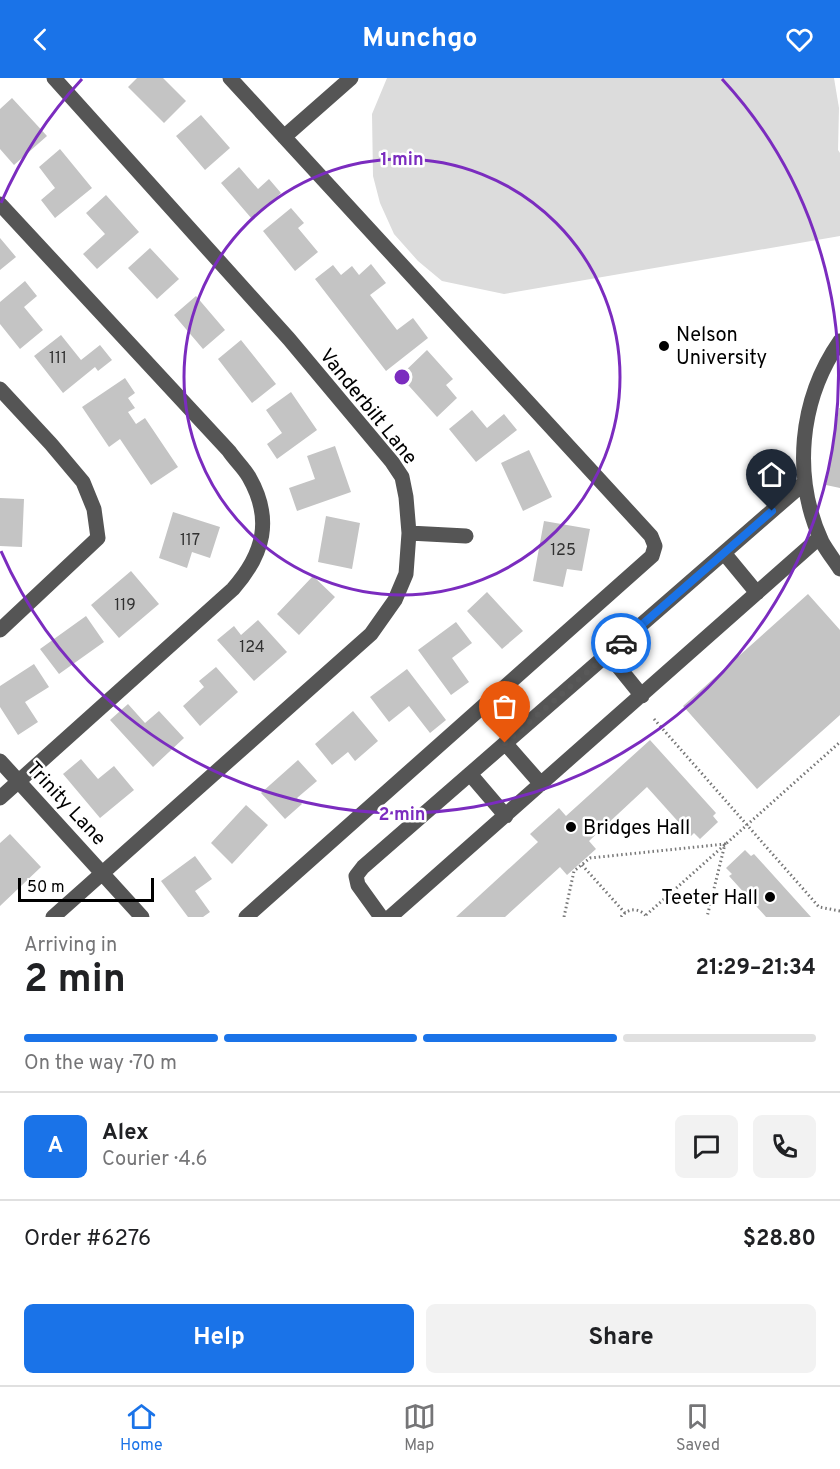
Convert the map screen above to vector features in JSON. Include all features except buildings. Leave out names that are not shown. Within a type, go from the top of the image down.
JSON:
[{"type":"street","name":"Vanderbilt Lane","points":[[53,917],[371,634],[395,600],[406,574],[409,533],[402,477],[392,462],[289,339],[54,78]]},
{"type":"street","points":[[230,78],[651,536],[655,546],[652,555],[246,917]]},
{"type":"street","points":[[284,137],[351,78]]},
{"type":"street","points":[[0,204],[229,451],[249,476],[260,502],[264,526],[260,549],[248,572],[233,589],[0,798]]},
{"type":"street","points":[[840,341],[821,372],[810,406],[803,440],[804,483],[810,511],[820,537],[840,569]]},
{"type":"street","points":[[0,389],[83,482],[94,510],[98,538],[0,630]]},
{"type":"street","points":[[381,917],[358,885],[356,876],[363,867],[804,483]]},
{"type":"street","points":[[409,533],[466,536]]},
{"type":"street","points":[[390,917],[820,537]]},
{"type":"street","points":[[724,553],[757,593]]},
{"type":"street","points":[[608,654],[642,696]]},
{"type":"street","points":[[505,743],[541,784]]},
{"type":"street","name":"Trinity Lane","points":[[0,761],[142,917]]},
{"type":"street","points":[[470,774],[506,816]]},
{"type":"path","points":[[654,719],[819,907],[840,911]]},
{"type":"path","points":[[621,917],[633,910],[638,910],[647,916],[840,742]]},
{"type":"path","points":[[564,917],[574,871],[590,858],[725,844]]},
{"type":"path","points":[[707,917],[725,844]]},
{"type":"path","points":[[581,865],[625,913]]},
{"type":"shaded area","points":[[387,78],[834,78],[839,108],[840,236],[504,294],[442,281],[418,261],[394,234],[380,203],[373,176],[372,114]]},
{"type":"way so far","points":[[505,743],[621,643]]},
{"type":"place","name":"Nelson University","points":[[664,346]]},
{"type":"place","name":"Bridges Hall","points":[[571,827]]},
{"type":"place","name":"Teeter Hall","points":[[770,897]]},
{"type":"route","points":[[621,643],[772,511]]}]
